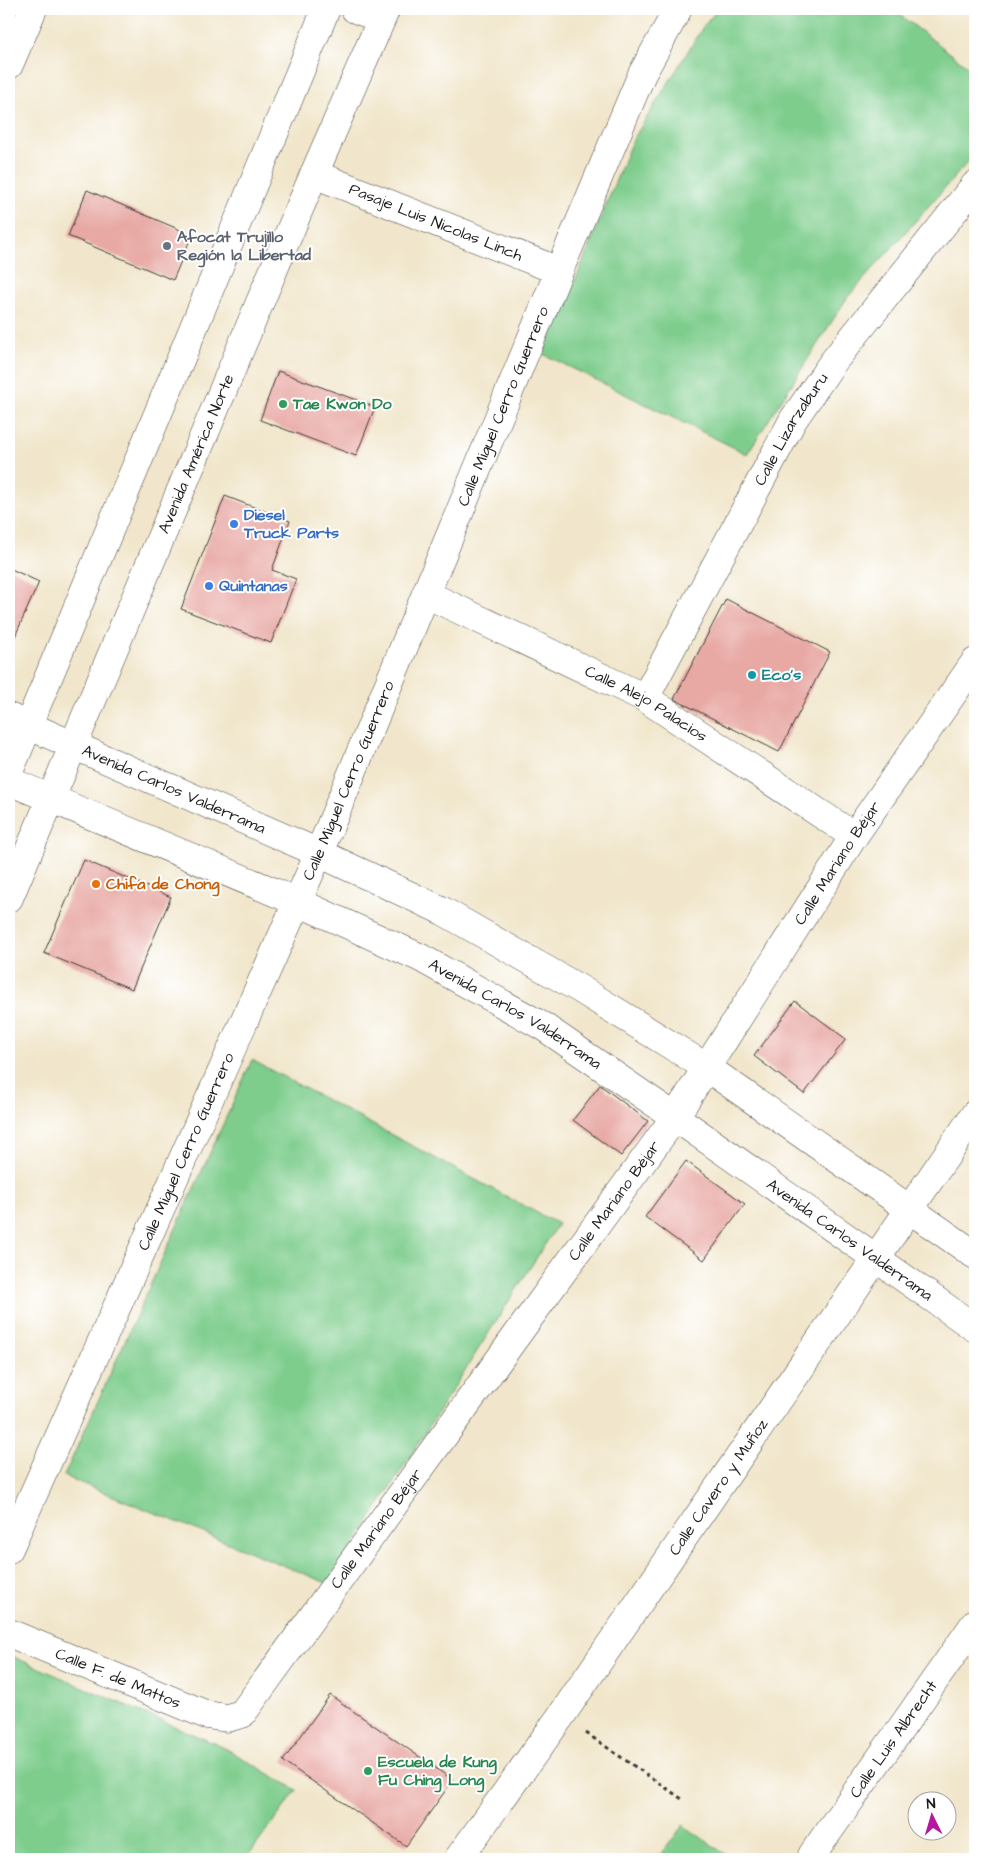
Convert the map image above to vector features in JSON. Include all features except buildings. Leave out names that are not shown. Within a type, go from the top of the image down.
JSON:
[{"type":"street","points":[[9,65],[33,9]]},
{"type":"street","points":[[9,772],[19,721],[326,9]]},
{"type":"street","points":[[354,9],[384,14]]},
{"type":"street","name":"Calle Miguel Cerro Guerrero","points":[[9,1549],[319,854],[642,74],[678,9]]},
{"type":"street","name":"Avenida América Norte","points":[[9,898],[314,174],[384,14]]},
{"type":"street","name":"Pasaje Luis Nicolas Linch","points":[[314,174],[559,271]]},
{"type":"street","name":"Calle Lizarzaburu","points":[[645,698],[793,420],[833,362],[975,185]]},
{"type":"street","name":"Calle Alejo Palacios","points":[[426,594],[645,698],[854,836]]},
{"type":"street","name":"Calle Mariano Béjar","points":[[227,1718],[242,1714],[675,1117],[854,836],[975,662]]},
{"type":"street","name":"Avenida Carlos Valderrama","points":[[19,721],[319,854],[443,912],[580,989],[706,1067],[975,1255]]},
{"type":"street","name":"Avenida Carlos Valderrama","points":[[9,781],[298,902],[421,958],[544,1027],[975,1328]]},
{"type":"street","name":"Calle Cavero y Muñoz","points":[[458,1859],[561,1716],[975,1114]]},
{"type":"street","name":"Calle Luis Albrecht","points":[[814,1857],[975,1624]]},
{"type":"street","name":"Calle F. de Mattos","points":[[9,1633],[207,1715],[227,1718]]},
{"type":"path","points":[[561,1716],[682,1799]]},
{"type":"green space","points":[[718,9],[892,9],[975,72],[975,154],[847,298],[747,454],[543,354],[631,143],[703,27]]},
{"type":"green space","points":[[252,1060],[558,1224],[329,1584],[64,1476]]},
{"type":"green space","points":[[9,1655],[225,1748],[297,1790],[246,1859],[9,1859]]},
{"type":"green space","points":[[683,1825],[732,1859],[658,1859]]},
{"type":"place","name":"Afocat Trujillo Región la Libertad","points":[[167,246]]},
{"type":"place","name":"Tae Kwon Do","points":[[283,404]]},
{"type":"place","name":"Diesel Truck Parts","points":[[234,524]]},
{"type":"place","name":"Quintanas","points":[[209,586]]},
{"type":"place","name":"Eco's","points":[[752,675]]},
{"type":"place","name":"Chifa de Chong","points":[[96,884]]},
{"type":"place","name":"Escuela de Kung Fu Ching Long","points":[[368,1771]]}]
